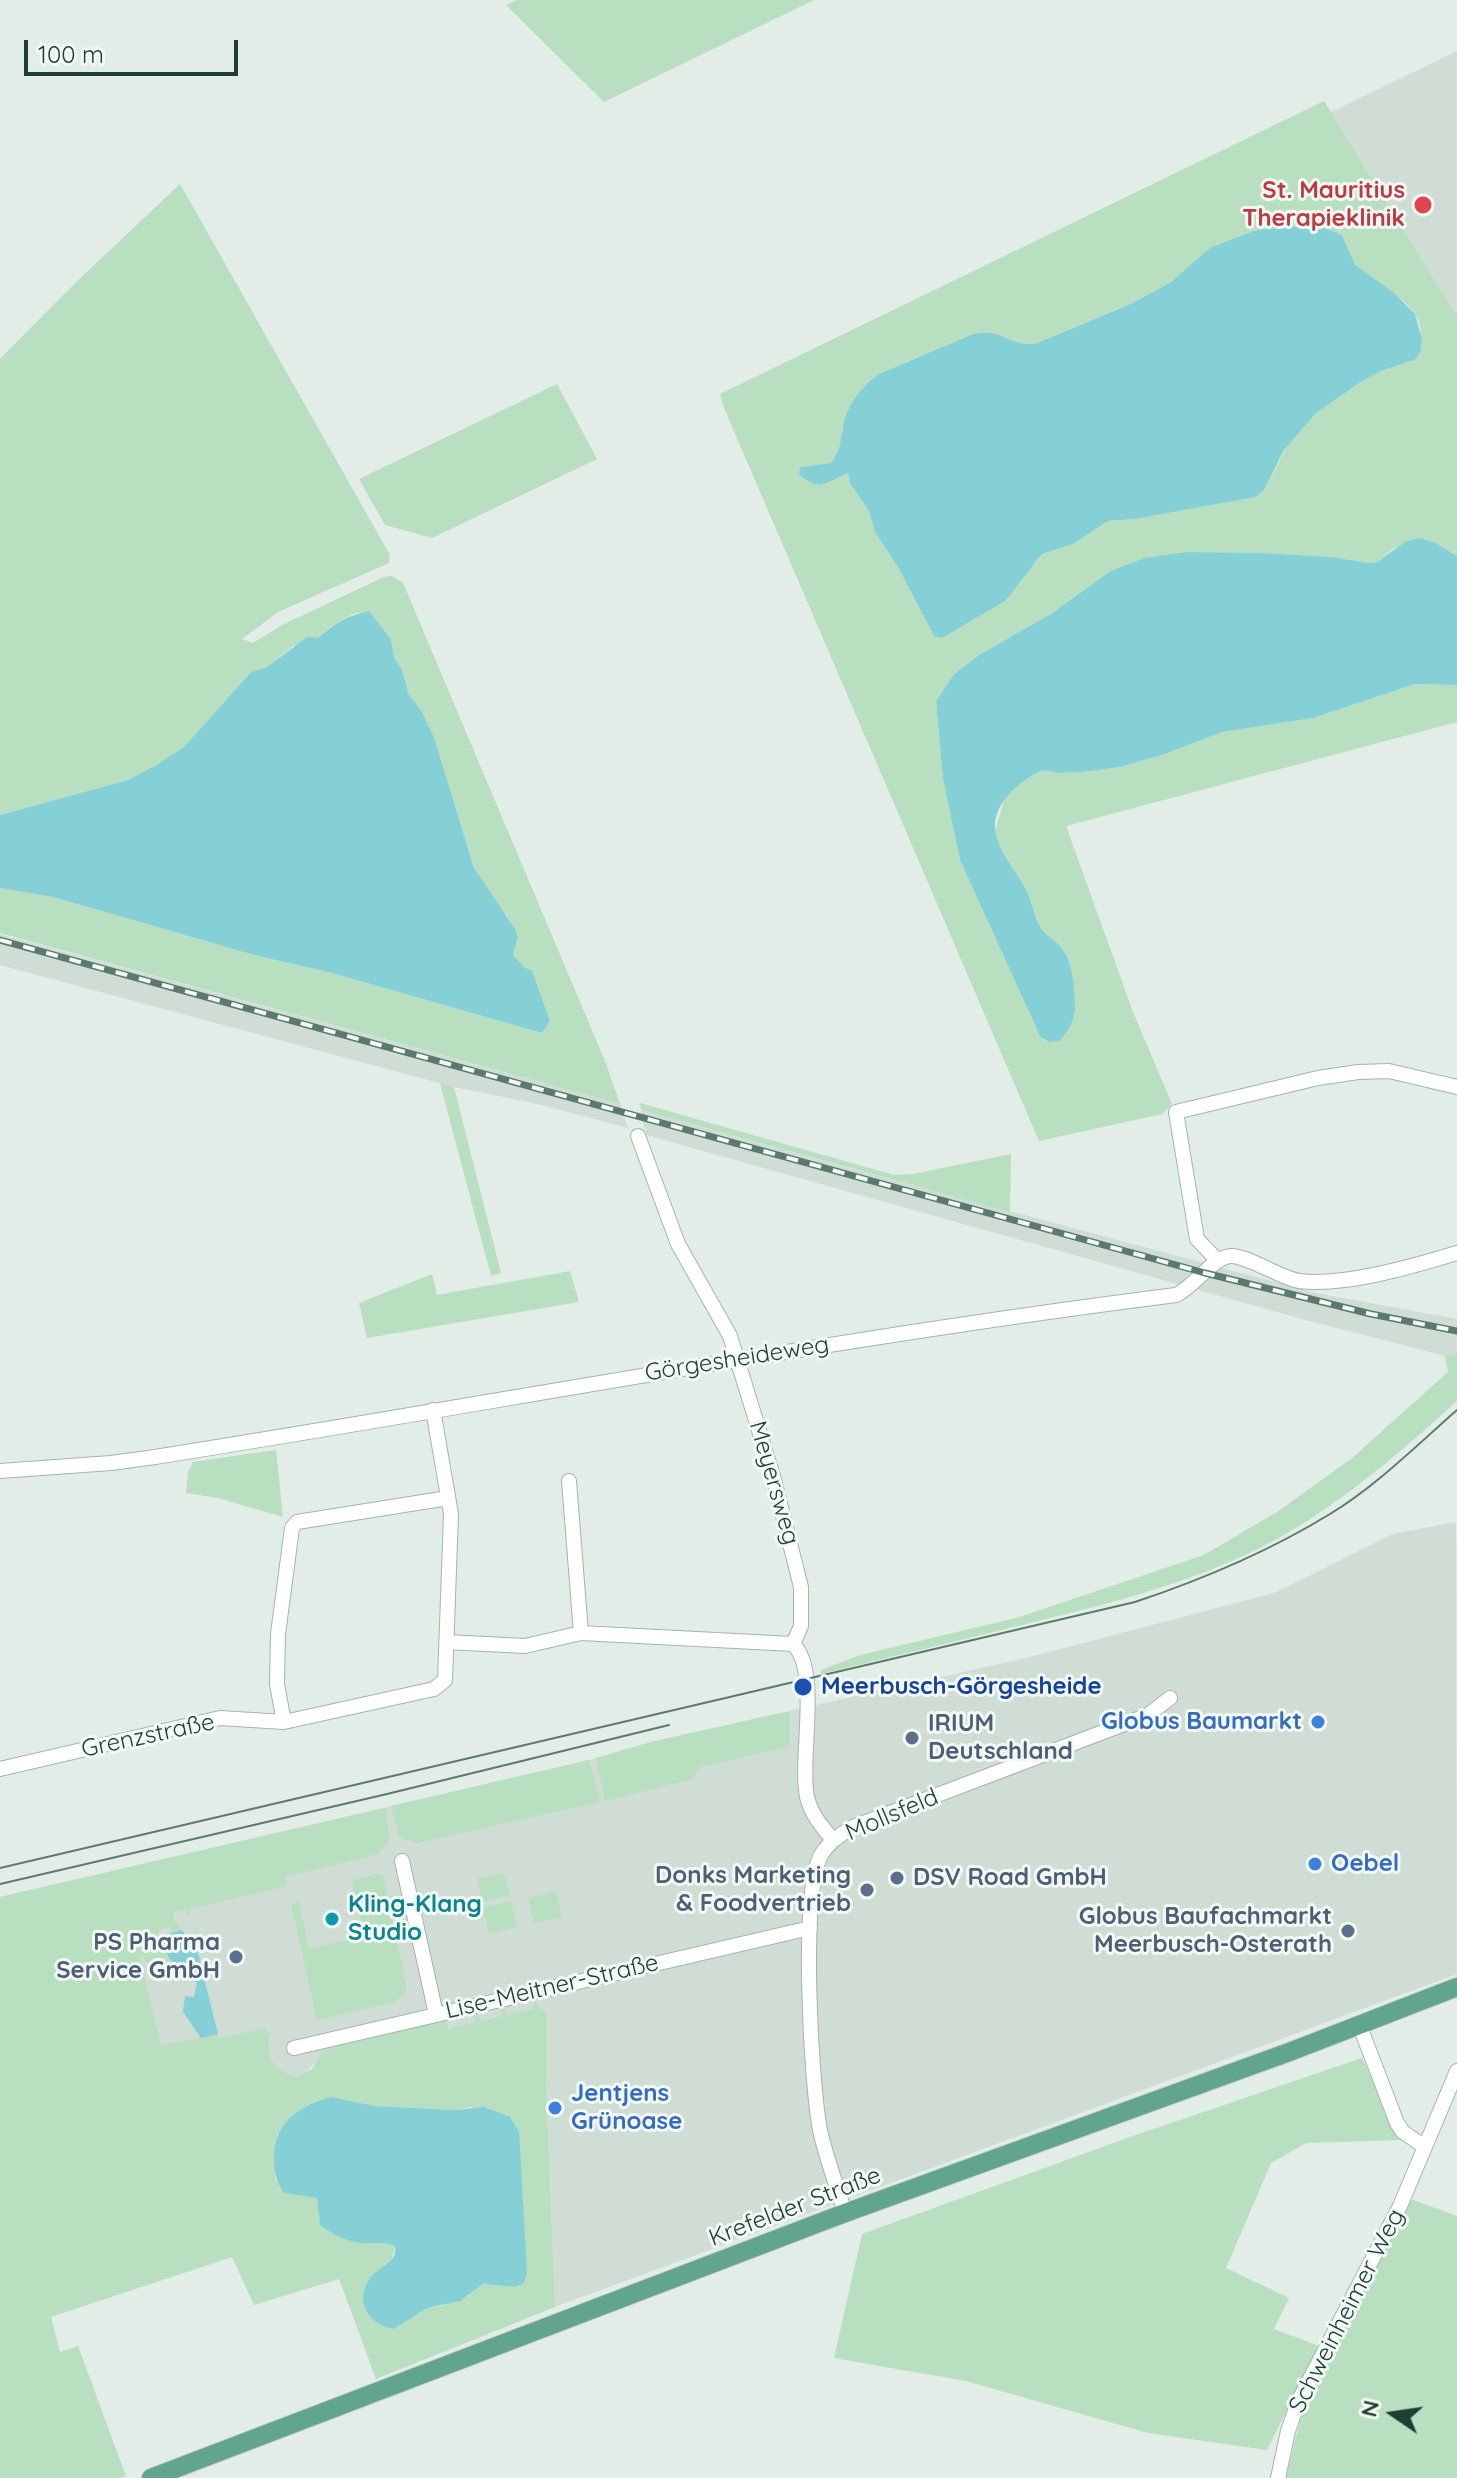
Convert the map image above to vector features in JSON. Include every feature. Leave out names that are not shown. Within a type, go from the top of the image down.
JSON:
[{"type":"main road","name":"Krefelder Straße","points":[[151,2478],[845,2213],[1457,1987]]},
{"type":"street","points":[[1457,1087],[1389,1071],[1358,1072],[1318,1078],[1176,1112],[1197,1239],[1218,1261],[1230,1256],[1238,1257],[1279,1276],[1320,1282],[1420,1265],[1457,1253]]},
{"type":"street","name":"Meyersweg","points":[[638,1136],[678,1244],[730,1336],[785,1519],[801,1587],[801,1626],[793,1644]]},
{"type":"street","name":"Görgesheideweg","points":[[0,1471],[126,1461],[986,1319],[1176,1295],[1199,1280],[1218,1261]]},
{"type":"street","name":"Grenzstraße","points":[[0,1769],[220,1718],[284,1722],[434,1689],[445,1680],[451,1514],[433,1410]]},
{"type":"street","points":[[569,1481],[581,1633]]},
{"type":"street","points":[[284,1722],[277,1684],[278,1634],[292,1528],[297,1522],[448,1498]]},
{"type":"street","points":[[447,1642],[525,1646],[581,1633],[793,1644],[801,1652],[806,1673],[807,1797],[817,1822],[833,1840]]},
{"type":"street","name":"Mollsfeld","points":[[845,2213],[821,2133],[815,2096],[810,1928],[813,1878],[820,1856],[833,1840],[853,1827],[1148,1715],[1170,1698]]},
{"type":"street","points":[[402,1861],[436,2014]]},
{"type":"street","name":"Lise-Meitner-Straße","points":[[294,2048],[810,1928]]},
{"type":"street","points":[[1359,2024],[1397,2123],[1403,2132],[1425,2147]]},
{"type":"street","name":"Schweinheimer Weg","points":[[1278,2478],[1298,2402],[1389,2228],[1457,2071]]},
{"type":"shaded area","name":"St. Mauritius Therapieklinik","points":[[1457,51],[1457,316],[1331,112]]},
{"type":"shaded area","points":[[0,934],[620,1104],[628,1128],[538,1104],[454,1087],[0,965]]},
{"type":"shaded area","points":[[641,1110],[1316,1293],[1457,1319],[1457,1354],[1445,1356],[1302,1319],[646,1135]]},
{"type":"shaded area","points":[[1456,1522],[1457,1974],[555,2307],[546,2012],[534,2009],[506,2014],[500,2008],[502,2016],[480,2021],[473,2014],[475,2022],[448,2029],[446,2020],[318,2060],[303,2075],[296,2077],[272,2063],[268,2051],[272,2032],[144,2062],[0,1897],[589,1760],[651,1742],[1030,1657],[1274,1593],[1393,1534]]},
{"type":"green space","points":[[517,0],[814,0],[604,102],[506,5]]},
{"type":"green space","points":[[1324,101],[1457,316],[1457,556],[1453,553],[1394,548],[1377,562],[1369,563],[1332,557],[1188,552],[1082,593],[979,655],[954,674],[936,701],[943,779],[960,860],[1040,1036],[1049,1042],[1059,1041],[1064,951],[1039,926],[1028,894],[998,843],[995,831],[1005,797],[1016,784],[1042,770],[1057,773],[1120,767],[1222,732],[1313,718],[1415,684],[1457,685],[1457,722],[1066,826],[1133,1012],[1172,1104],[1162,1114],[1039,1141],[720,394]],"holes":[[[1280,226],[1324,228],[1342,235],[1352,262],[1364,275],[1409,306],[1417,317],[1421,331],[1421,350],[1356,384],[1308,420],[1293,436],[1269,481],[1256,497],[1108,521],[1073,544],[1042,554],[1034,565],[934,636],[899,569],[875,532],[869,511],[851,485],[848,473],[800,467],[831,463],[841,449],[842,429],[879,374],[983,332],[1035,344],[1133,303],[1171,282],[1232,240],[1253,231]]]},
{"type":"green space","points":[[180,184],[390,555],[389,563],[278,612],[242,639],[253,643],[282,625],[384,577],[391,576],[403,583],[605,1061],[620,1104],[0,933],[0,888],[53,897],[542,1033],[550,1021],[532,970],[526,969],[513,955],[518,939],[507,915],[499,909],[474,868],[434,737],[421,710],[409,695],[402,670],[394,657],[391,639],[369,611],[353,614],[318,638],[293,646],[267,667],[251,672],[184,747],[156,766],[128,780],[0,815],[0,359]]},
{"type":"green space","points":[[557,384],[597,459],[432,538],[385,525],[359,479]]},
{"type":"green space","points":[[440,1083],[454,1087],[501,1273],[491,1276]]},
{"type":"green space","points":[[640,1103],[894,1175],[1011,1154],[1010,1212],[641,1110]]},
{"type":"green space","points":[[570,1271],[579,1302],[367,1338],[359,1303],[432,1274],[437,1295]]},
{"type":"green space","points":[[1457,1354],[1457,1401],[1387,1462],[1337,1500],[1258,1549],[1200,1574],[1112,1602],[821,1674],[821,1670],[860,1655],[1016,1618],[1204,1555],[1277,1512],[1351,1459],[1448,1372],[1445,1356]]},
{"type":"green space","points":[[276,1450],[283,1517],[218,1498],[186,1493],[188,1472],[193,1462]]},
{"type":"green space","points":[[790,1711],[790,1746],[700,1767],[692,1779],[605,1801],[596,1758],[651,1742]]},
{"type":"green space","points":[[589,1760],[600,1802],[417,1843],[399,1837],[391,1806]]},
{"type":"green space","points":[[385,1808],[390,1839],[378,1854],[285,1877],[287,1886],[189,1909],[188,1916],[186,1910],[174,1912],[174,1920],[182,1930],[171,1932],[170,1927],[161,1929],[156,1937],[167,1947],[169,1958],[176,1965],[175,1970],[159,1968],[154,1972],[139,1952],[161,2046],[218,2034],[219,2039],[265,2028],[267,2033],[272,2032],[269,2048],[272,2060],[281,2070],[296,2077],[312,2069],[323,2050],[446,2020],[448,2029],[475,2022],[473,2014],[478,2013],[480,2021],[502,2016],[500,2007],[504,2007],[506,2014],[534,2009],[533,2000],[536,1999],[538,2007],[546,2012],[555,2307],[376,2379],[339,2279],[254,2305],[232,2257],[51,2317],[60,2352],[78,2346],[126,2476],[0,2478],[0,1897]],"holes":[[[332,2097],[375,2106],[455,2110],[472,2107],[515,2287],[483,2284],[467,2296],[427,2308],[394,2329],[373,2276],[392,2259],[395,2246],[318,2218],[320,2205],[317,2198],[285,2193],[275,2179],[277,2135]]]},
{"type":"green space","points":[[504,1873],[510,1895],[482,1902],[477,1879]]},
{"type":"green space","points":[[383,1875],[407,1990],[395,2002],[317,2020],[291,1904],[299,1902],[309,1949],[364,1936],[352,1880]]},
{"type":"green space","points":[[556,1891],[562,1917],[534,1923],[528,1898]]},
{"type":"green space","points":[[511,1901],[517,1927],[489,1934],[483,1908]]},
{"type":"green space","points":[[1362,2058],[1401,2140],[1306,2143],[1271,2163],[1226,2268],[1289,2298],[1274,2329],[1319,2346],[1267,2450],[1148,2433],[966,2381],[834,2358],[862,2234],[1130,2137]]},
{"type":"green space","points":[[1411,2199],[1457,2216],[1457,2478],[1286,2478],[1301,2416]]},
{"type":"water","points":[[1280,226],[1325,228],[1342,235],[1355,265],[1393,292],[1415,314],[1422,339],[1416,359],[1381,371],[1316,413],[1284,450],[1264,490],[1256,497],[1108,521],[1073,544],[1042,554],[1005,601],[942,638],[934,636],[899,569],[875,532],[869,511],[851,485],[848,473],[823,484],[812,483],[799,474],[800,467],[831,463],[838,450],[851,404],[879,374],[983,332],[1035,344],[1133,303],[1171,282],[1210,248],[1253,231]]},
{"type":"water","points":[[1419,538],[1457,556],[1457,685],[1415,684],[1313,718],[1222,732],[1120,767],[1057,773],[1042,770],[1006,798],[996,818],[998,841],[1028,894],[1040,927],[1060,946],[1073,978],[1075,1009],[1070,1026],[1059,1041],[1049,1042],[1040,1036],[960,860],[943,779],[936,701],[954,674],[979,655],[1051,614],[1111,571],[1145,558],[1188,552],[1263,553],[1332,557],[1369,563],[1377,562],[1405,542]]},
{"type":"water","points":[[369,611],[391,639],[394,657],[402,670],[409,695],[421,710],[434,737],[474,868],[515,929],[518,938],[513,955],[525,968],[532,970],[550,1021],[542,1033],[53,897],[0,888],[0,815],[128,780],[155,766],[184,747],[251,672],[267,667],[307,637],[318,638],[342,621]]},
{"type":"water","points":[[182,1930],[198,1952],[203,1973],[194,1975],[190,1970],[188,1980],[155,1937]]},
{"type":"water","points":[[204,1978],[218,2034],[201,2038],[183,2012],[185,1996],[194,1997],[197,1982],[192,1980]]},
{"type":"water","points":[[332,2097],[375,2106],[455,2110],[484,2107],[510,2117],[519,2132],[527,2272],[524,2283],[515,2287],[483,2284],[460,2301],[427,2308],[394,2329],[376,2322],[363,2301],[366,2284],[392,2259],[395,2246],[345,2239],[320,2225],[317,2198],[284,2193],[275,2171],[276,2144],[285,2124],[300,2110]]},
{"type":"tram line","points":[[0,1868],[1135,1602],[1235,1564],[1330,1514],[1380,1478],[1457,1410]]},
{"type":"tram line","points":[[0,1884],[669,1725]]},
{"type":"railway","points":[[0,940],[1205,1273],[1371,1314],[1457,1331]]},
{"type":"place","name":"St. Mauritius Therapieklinik","points":[[1423,205]]},
{"type":"place","name":"Meerbusch-Görgesheide","points":[[803,1687]]},
{"type":"place","name":"Globus Baumarkt","points":[[1318,1722]]},
{"type":"place","name":"IRIUM Deutschland","points":[[912,1738]]},
{"type":"place","name":"Oebel","points":[[1315,1864]]},
{"type":"place","name":"DSV Road GmbH","points":[[897,1878]]},
{"type":"place","name":"Donks Marketing & Foodvertrieb","points":[[867,1890]]},
{"type":"place","name":"Kling-Klang Studio","points":[[332,1919]]},
{"type":"place","name":"Globus Baufachmarkt Meerbusch-Osterath","points":[[1348,1931]]},
{"type":"place","name":"PS Pharma Service GmbH","points":[[236,1957]]},
{"type":"place","name":"Jentjens Grünoase","points":[[555,2108]]}]
